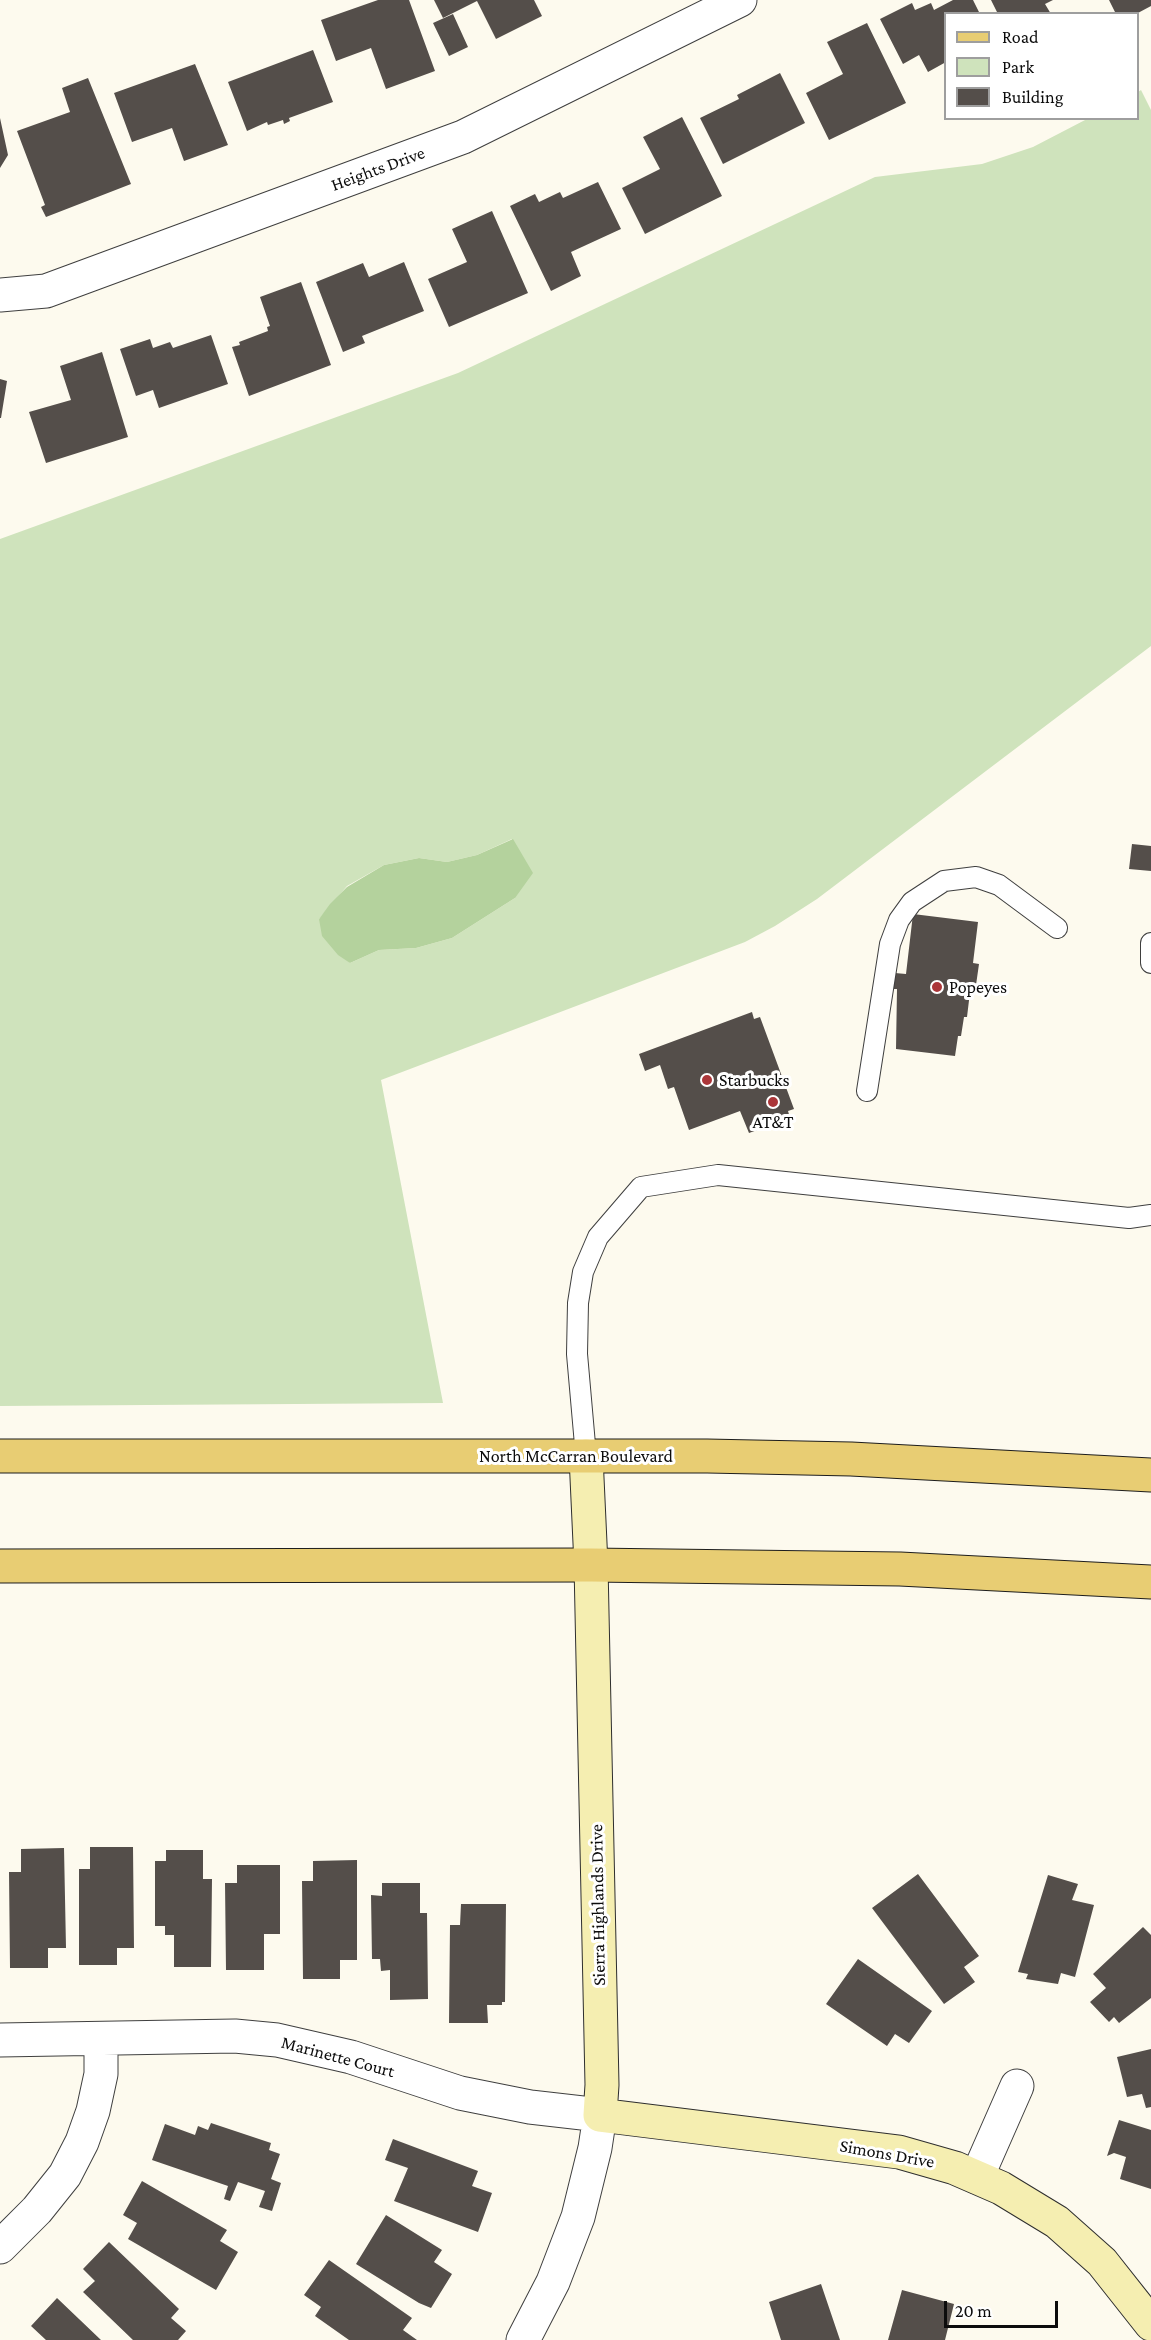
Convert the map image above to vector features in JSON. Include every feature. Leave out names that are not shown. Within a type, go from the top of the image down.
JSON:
[{"type":"main road","name":"North McCarran Boulevard","points":[[0,1456],[586,1456],[851,1460],[1151,1475]]},
{"type":"main road","points":[[0,1566],[591,1565],[900,1569],[1151,1582]]},
{"type":"street","name":"Heights Drive","points":[[0,295],[46,291],[463,137],[740,0]]},
{"type":"street","name":"Sierra Highlands Drive","points":[[523,2340],[553,2282],[578,2217],[595,2148],[600,2115],[602,2085],[591,1565],[586,1456]]},
{"type":"street","name":"Marinette Court","points":[[0,2040],[235,2036],[277,2040],[351,2057],[460,2093],[530,2107],[600,2115]]},
{"type":"street","points":[[0,2247],[37,2210],[64,2175],[82,2142],[93,2111],[101,2074],[101,2039]]},
{"type":"street","points":[[977,2177],[1017,2086]]},
{"type":"street","name":"Simons Drive","points":[[600,2115],[899,2152],[924,2157],[977,2177],[1029,2203],[1081,2242],[1123,2286],[1151,2324]]},
{"type":"lane","points":[[867,1091],[890,945],[899,921],[912,902],[944,880],[976,877],[999,885],[1057,928]]},
{"type":"lane","points":[[1151,943],[1151,963]]},
{"type":"lane","points":[[586,1456],[577,1354],[578,1303],[583,1272],[598,1237],[641,1187],[718,1174],[1129,1218],[1151,1215]]},
{"type":"green space","points":[[1141,90],[1151,110],[1151,646],[817,899],[775,926],[745,942],[381,1080],[443,1403],[0,1406],[0,539],[458,373],[875,177],[982,164],[1033,147],[1085,120],[1139,120],[1139,91]],"holes":[[[512,839],[515,898],[452,938],[416,948],[379,950],[350,963],[319,919],[347,886],[384,865],[419,858],[447,862],[477,855]]]},
{"type":"green space","points":[[513,839],[533,873],[515,898],[452,938],[416,948],[379,950],[350,963],[338,955],[322,936],[319,919],[330,904],[347,887],[384,865],[419,858],[447,862],[477,855]]},
{"type":"building","points":[[378,0],[409,0],[435,71],[386,89],[371,48],[336,61],[321,20]]},
{"type":"building","points":[[434,0],[534,0],[542,16],[496,39],[477,1],[443,18]]},
{"type":"building","points":[[953,0],[973,0],[979,12],[944,12],[944,63],[928,72],[919,55],[903,64],[880,19],[912,3],[915,10],[931,3],[934,10]]},
{"type":"building","points":[[991,0],[1053,0],[1045,4],[1050,12],[997,12]]},
{"type":"building","points":[[1109,0],[1151,0],[1151,6],[1139,12],[1115,12]]},
{"type":"building","points":[[453,14],[468,47],[449,56],[433,23]]},
{"type":"building","points":[[867,23],[906,103],[829,140],[806,93],[843,74],[827,42]]},
{"type":"building","points":[[313,50],[333,102],[289,118],[290,121],[284,124],[283,120],[268,125],[267,122],[247,131],[228,82]]},
{"type":"building","points":[[195,64],[228,145],[184,161],[172,128],[132,142],[114,93]]},
{"type":"building","points":[[780,73],[805,123],[723,164],[700,118],[739,99],[737,95]]},
{"type":"building","points":[[88,78],[131,184],[46,217],[41,207],[45,205],[17,131],[70,112],[62,88]]},
{"type":"building","points":[[682,117],[722,196],[645,234],[622,188],[660,169],[643,137]]},
{"type":"building","points":[[0,118],[8,155],[0,168]]},
{"type":"building","points":[[598,182],[621,229],[571,252],[581,276],[551,291],[510,206],[535,194],[539,202],[560,192],[563,198]]},
{"type":"building","points":[[492,211],[528,293],[449,327],[428,279],[467,262],[452,229]]},
{"type":"building","points":[[404,262],[424,311],[362,336],[365,343],[343,352],[316,282],[363,263],[369,277]]},
{"type":"building","points":[[301,282],[331,365],[249,396],[232,347],[268,331],[267,327],[270,326],[260,297]]},
{"type":"building","points":[[211,335],[228,384],[159,408],[153,390],[136,396],[120,349],[150,339],[153,348],[170,342],[173,348]]},
{"type":"building","points":[[102,352],[128,437],[46,463],[29,412],[71,400],[60,366]]},
{"type":"building","points":[[0,379],[7,381],[1,418],[0,418]]},
{"type":"building","points":[[1132,844],[1151,846],[1151,871],[1129,869]]},
{"type":"building","points":[[913,914],[978,922],[973,963],[979,964],[975,992],[970,992],[967,1017],[964,1017],[961,1036],[958,1036],[955,1056],[896,1049],[897,989],[893,989],[895,973],[906,974]]},
{"type":"building","points":[[752,1012],[754,1019],[760,1017],[794,1109],[788,1111],[790,1118],[749,1133],[740,1111],[689,1130],[674,1087],[668,1089],[660,1065],[645,1071],[639,1054]]},
{"type":"building","points":[[90,1847],[133,1847],[134,1948],[117,1948],[117,1965],[79,1965],[79,1869],[90,1869]]},
{"type":"building","points":[[64,1848],[66,1948],[48,1948],[48,1968],[10,1968],[9,1872],[21,1872],[21,1849]]},
{"type":"building","points":[[166,1850],[203,1850],[203,1879],[212,1879],[211,1967],[174,1967],[174,1935],[165,1935],[165,1926],[155,1926],[155,1861],[166,1861]]},
{"type":"building","points":[[357,1860],[357,1960],[340,1960],[340,1979],[303,1979],[302,1881],[313,1881],[313,1861]]},
{"type":"building","points":[[237,1865],[280,1865],[280,1934],[264,1934],[264,1970],[226,1970],[225,1883],[237,1883]]},
{"type":"building","points":[[918,1874],[979,1956],[964,1967],[975,1982],[944,2004],[872,1908]]},
{"type":"building","points":[[1048,1875],[1078,1884],[1072,1900],[1094,1905],[1075,1977],[1061,1973],[1058,1984],[1026,1979],[1028,1974],[1018,1972]]},
{"type":"building","points":[[382,1883],[420,1883],[420,1913],[427,1913],[428,1999],[390,2000],[390,1970],[381,1971],[380,1959],[372,1959],[371,1895],[382,1896]]},
{"type":"building","points":[[461,1904],[506,1904],[505,2002],[502,2002],[502,2005],[487,2005],[488,2023],[449,2023],[450,1925],[460,1925]]},
{"type":"building","points":[[1143,1927],[1151,1935],[1151,1998],[1119,2023],[1114,2017],[1109,2022],[1090,2002],[1106,1988],[1093,1974]]},
{"type":"building","points":[[858,1959],[932,2011],[909,2043],[895,2034],[887,2046],[826,2004]]},
{"type":"building","points":[[1151,2049],[1151,2107],[1146,2108],[1142,2094],[1127,2097],[1117,2057]]},
{"type":"building","points":[[1119,2120],[1151,2130],[1151,2189],[1120,2179],[1126,2157],[1114,2153],[1107,2156]]},
{"type":"building","points":[[211,2123],[271,2143],[269,2150],[280,2154],[271,2179],[281,2183],[272,2211],[259,2207],[265,2191],[238,2182],[230,2201],[224,2199],[228,2186],[152,2160],[165,2124],[195,2135],[198,2126],[208,2130]]},
{"type":"building","points":[[393,2139],[478,2171],[472,2186],[492,2193],[478,2232],[394,2201],[408,2168],[385,2160]]},
{"type":"building","points":[[142,2181],[227,2230],[220,2241],[238,2252],[216,2290],[128,2239],[137,2223],[123,2215]]},
{"type":"building","points":[[386,2215],[442,2250],[434,2262],[452,2274],[431,2308],[356,2264]]},
{"type":"building","points":[[109,2242],[179,2309],[171,2318],[186,2331],[178,2340],[133,2340],[83,2292],[95,2281],[83,2269]]},
{"type":"building","points":[[329,2260],[412,2318],[403,2330],[417,2340],[349,2340],[315,2316],[321,2307],[304,2295]]},
{"type":"building","points":[[821,2284],[840,2340],[781,2340],[769,2302]]},
{"type":"building","points":[[902,2290],[954,2304],[945,2340],[888,2340]]},
{"type":"building","points":[[57,2298],[101,2340],[46,2340],[31,2326]]},
{"type":"place","name":"Popeyes","points":[[937,987]]},
{"type":"place","name":"Starbucks","points":[[707,1080]]},
{"type":"place","name":"AT&T","points":[[773,1102]]}]
